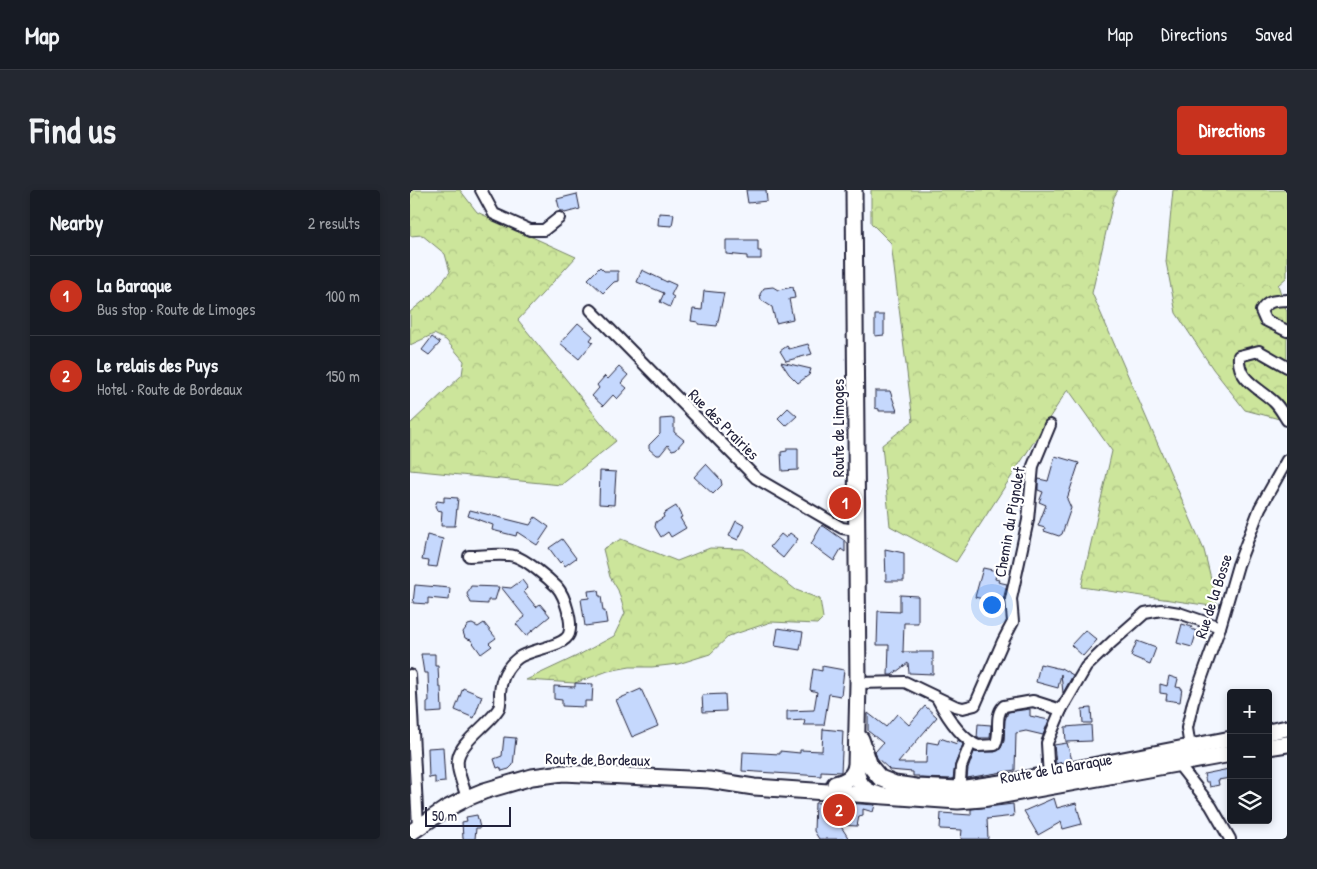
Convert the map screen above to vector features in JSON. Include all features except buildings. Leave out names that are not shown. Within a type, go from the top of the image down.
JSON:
[{"type":"main road","name":"Route de Limoges","points":[[854,190],[857,726],[865,756],[863,766]]},
{"type":"main road","points":[[1272,731],[1287,728]]},
{"type":"main road","name":"Route de la Baraque","points":[[862,787],[901,792],[959,795],[982,799],[1049,781],[1092,772],[1108,763],[1227,740]]},
{"type":"main road","points":[[1272,746],[1287,744]]},
{"type":"main road","name":"Route de la Baraque","points":[[1049,781],[1180,764],[1227,755]]},
{"type":"main road","points":[[835,784],[844,782],[863,766]]},
{"type":"main road","points":[[862,787],[868,777],[863,766]]},
{"type":"main road","points":[[863,766],[880,778],[895,784],[959,795]]},
{"type":"main road","name":"Route de Bordeaux","points":[[414,830],[467,798],[515,781],[556,774],[601,774],[710,780],[755,778],[862,787]]},
{"type":"main road","name":"Route de Bordeaux","points":[[710,780],[754,788],[886,796]]},
{"type":"main road","points":[[710,780],[849,789],[862,787],[871,793],[886,796]]},
{"type":"main road","name":"Route de la Baraque","points":[[886,796],[959,795]]},
{"type":"street","points":[[481,190],[494,214],[530,230],[544,230],[559,218]]},
{"type":"street","points":[[1287,300],[1271,301],[1265,305],[1261,312],[1265,320],[1287,331]]},
{"type":"street","name":"Rue des Prairies","points":[[591,310],[756,478],[842,528],[856,530]]},
{"type":"street","points":[[1287,367],[1259,351],[1239,356],[1238,367],[1248,380],[1274,402],[1287,420]]},
{"type":"street","name":"Chemin du Pignolet","points":[[858,683],[904,682],[963,708],[975,704],[1013,622],[1011,599],[1028,520],[1033,466],[1050,425]]},
{"type":"street","name":"Rue de la Bosse","points":[[1190,747],[1187,728],[1238,565],[1257,516],[1287,460]]},
{"type":"street","points":[[467,798],[458,769],[458,756],[464,744],[494,715],[500,706],[504,674],[510,665],[521,656],[564,641],[569,635],[570,626],[565,599],[557,588],[525,561],[514,556],[468,556]]},
{"type":"street","points":[[1049,781],[1047,743],[1061,710],[1086,667],[1145,613],[1161,610],[1179,613],[1220,627]]},
{"type":"street","points":[[410,675],[414,830]]},
{"type":"street","points":[[937,698],[944,712],[961,732],[978,746],[995,745],[998,740],[999,711],[1008,704],[1033,702],[1061,710]]},
{"type":"street","points":[[959,795],[961,767],[972,742]]},
{"type":"street","points":[[1166,751],[1180,764],[1211,806],[1230,839]]},
{"type":"green space","points":[[410,190],[460,190],[477,212],[576,257],[518,320],[616,441],[561,485],[410,470],[410,424],[462,375],[464,361],[446,340],[434,334],[410,345],[410,312],[432,294],[450,272],[445,254],[422,235],[410,236]]},
{"type":"green space","points":[[871,190],[1118,190],[1114,197],[1092,293],[1204,550],[1218,607],[1081,587],[1112,451],[1068,389],[956,562],[890,526],[882,445],[913,421],[891,243],[871,223]]},
{"type":"green space","points":[[1173,190],[1287,190],[1287,277],[1278,285],[1287,312],[1287,421],[1245,410],[1213,369],[1176,313],[1166,262]]},
{"type":"green space","points":[[621,539],[677,561],[710,548],[744,549],[796,590],[820,599],[823,618],[817,624],[771,622],[729,636],[710,654],[678,664],[630,667],[608,671],[575,683],[526,680],[614,636],[625,613],[618,590],[610,577],[603,549]]},
{"type":"place","name":"La Baraque","points":[[845,503]]},
{"type":"place","name":"Le relais des Puys","points":[[839,810]]}]
